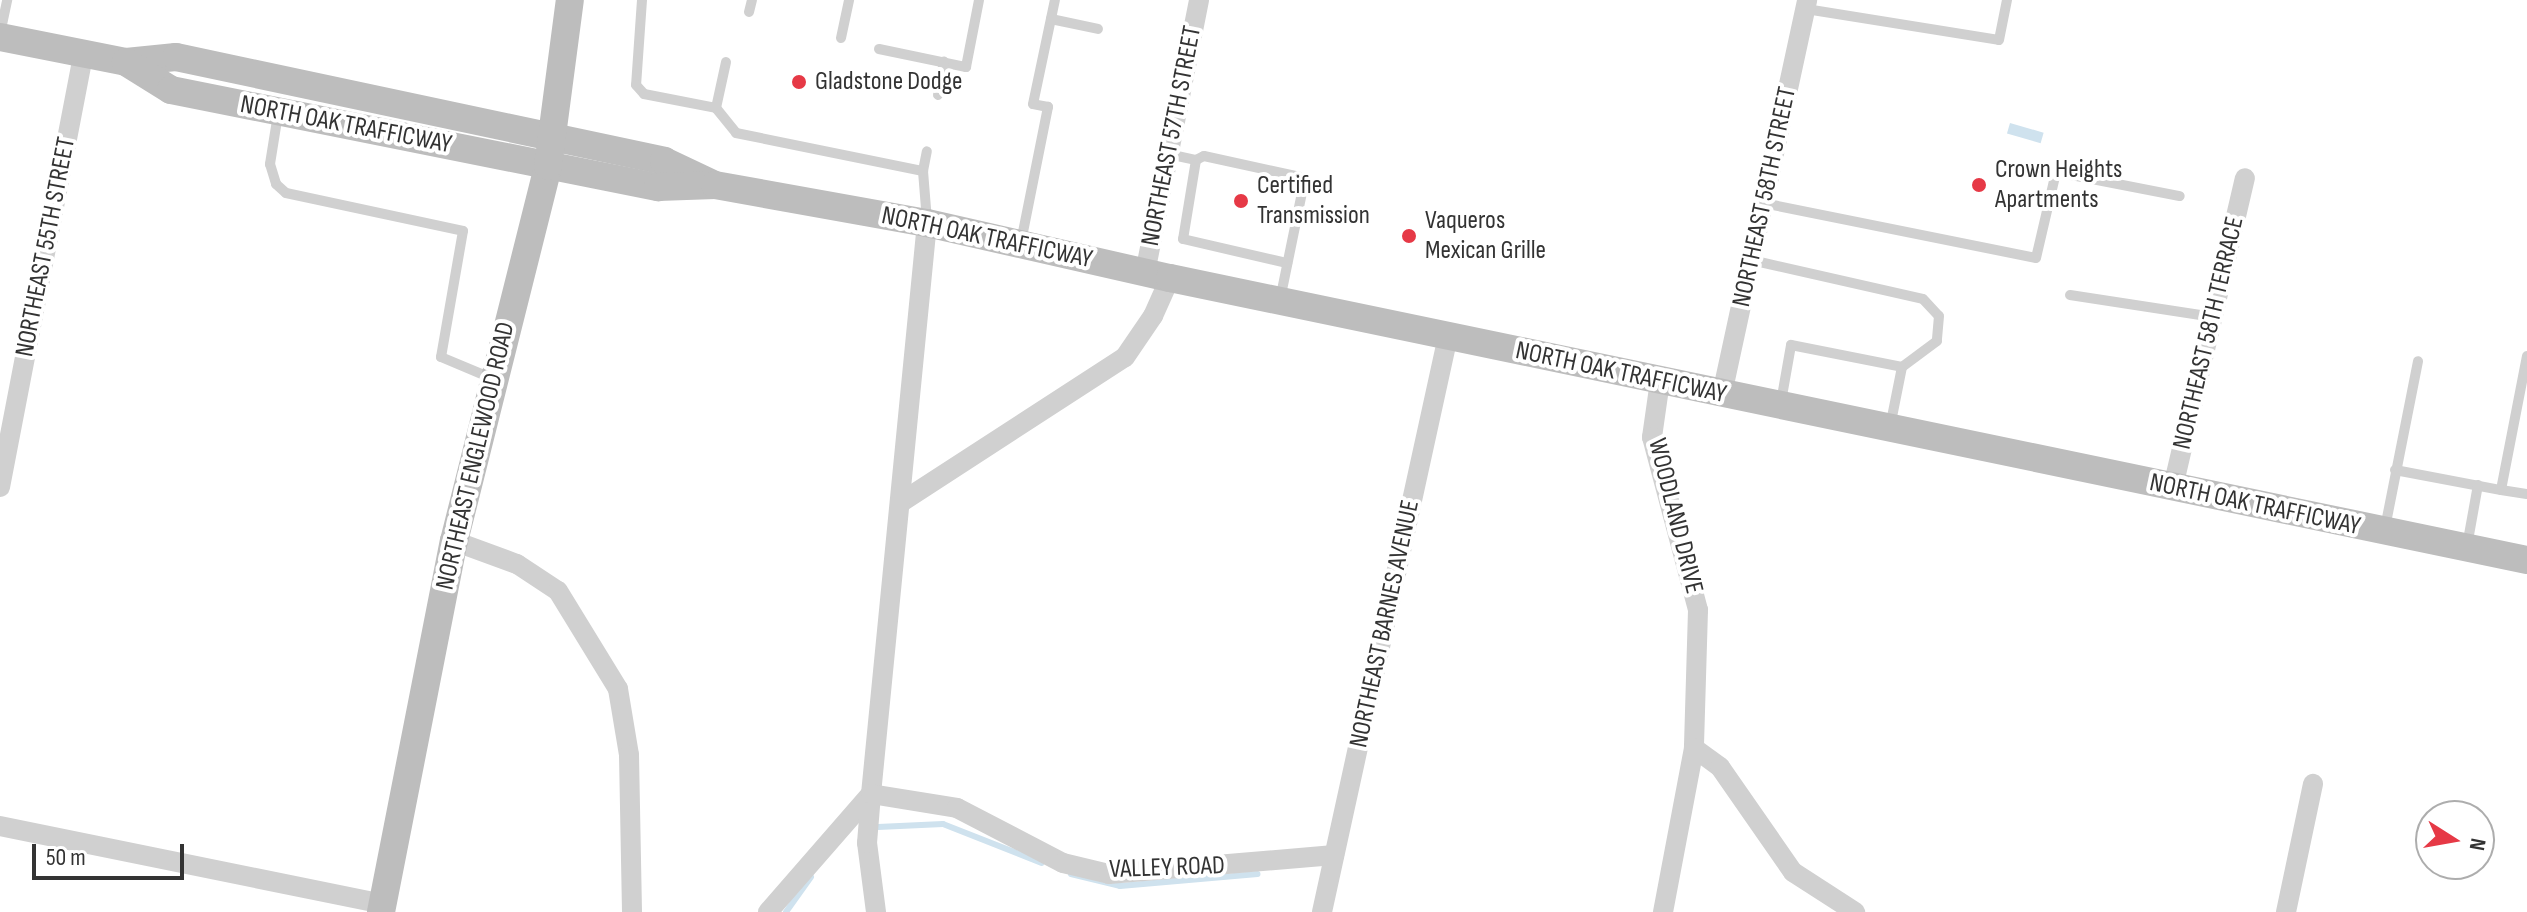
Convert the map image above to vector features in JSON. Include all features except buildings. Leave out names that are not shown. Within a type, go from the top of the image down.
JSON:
[{"type":"main road","name":"NORTHEAST ENGLEWOOD ROAD","points":[[382,908],[454,541],[492,379],[548,166],[570,0]]},
{"type":"main road","name":"NORTH OAK TRAFFICWAY","points":[[0,37],[126,62],[176,57],[664,161],[715,185]]},
{"type":"main road","name":"NORTH OAK TRAFFICWAY","points":[[126,62],[171,90],[658,187],[715,185],[927,223],[1157,276],[2527,560]]},
{"type":"street","name":"NORTHEAST 57TH STREET","points":[[900,503],[1125,357],[1153,316],[1168,154],[1199,0]]},
{"type":"street","name":"NORTHEAST 58TH STREET","points":[[1722,394],[1806,5]]},
{"type":"street","name":"NORTHEAST 55TH STREET","points":[[0,487],[83,54]]},
{"type":"street","name":"NORTHEAST 58TH TERRACE","points":[[2173,487],[2245,178]]},
{"type":"street","points":[[876,912],[867,843],[927,223]]},
{"type":"street","name":"NORTHEAST BARNES AVENUE","points":[[1322,912],[1448,336]]},
{"type":"street","name":"WOODLAND DRIVE","points":[[1660,381],[1652,437],[1698,610],[1694,748],[1663,912]]},
{"type":"street","points":[[454,541],[517,564],[558,591],[618,689],[629,755],[632,912]]},
{"type":"street","points":[[1694,748],[1720,767],[1793,872],[1855,912]]},
{"type":"street","points":[[2286,912],[2313,784]]},
{"type":"street","points":[[768,912],[871,794]]},
{"type":"street","name":"VALLEY ROAD","points":[[871,794],[957,808],[1063,863],[1109,874],[1334,855]]},
{"type":"street","points":[[0,826],[382,908]]},
{"type":"lane","points":[[0,37],[7,0]]},
{"type":"lane","points":[[642,0],[636,85],[644,94],[716,108],[736,133],[923,171]]},
{"type":"lane","points":[[749,12],[752,0]]},
{"type":"lane","points":[[841,38],[849,0]]},
{"type":"lane","points":[[879,49],[966,67],[979,0]]},
{"type":"lane","points":[[1021,244],[1048,107],[1033,104],[1055,0]]},
{"type":"lane","points":[[1806,5],[1999,40],[2007,0]]},
{"type":"lane","points":[[1051,19],[1098,29]]},
{"type":"lane","points":[[716,108],[726,62]]},
{"type":"lane","points":[[938,95],[944,62]]},
{"type":"lane","points":[[278,112],[270,164],[276,184],[286,193],[463,231],[441,357],[492,379]]},
{"type":"lane","points":[[927,151],[923,171],[927,223]]},
{"type":"lane","points":[[1168,154],[1196,160],[1204,156],[1305,178],[1279,301]]},
{"type":"lane","points":[[1196,160],[1183,239],[1287,263]]},
{"type":"lane","points":[[1763,203],[2036,258],[2056,172],[2180,196]]},
{"type":"lane","points":[[1751,260],[1923,299],[1939,316],[1937,341],[1902,367],[1890,429]]},
{"type":"lane","points":[[2070,295],[2213,317]]},
{"type":"lane","points":[[1780,406],[1791,345],[1902,367]]},
{"type":"lane","points":[[2501,490],[2527,356]]},
{"type":"lane","points":[[2384,532],[2418,361]]},
{"type":"lane","points":[[2395,470],[2527,494]]},
{"type":"lane","points":[[2466,548],[2478,485]]},
{"type":"water","points":[[2010,123],[2044,133],[2041,143],[2007,134]]},
{"type":"waterway","points":[[878,827],[943,824],[1042,863]]},
{"type":"waterway","points":[[1071,874],[1120,886],[1257,874]]},
{"type":"waterway","points":[[786,912],[811,877]]},
{"type":"place","name":"Gladstone Dodge","points":[[799,82]]},
{"type":"place","name":"Crown Heights Apartments","points":[[1979,185]]},
{"type":"place","name":"Certified Transmission","points":[[1241,201]]},
{"type":"place","name":"Vaqueros Mexican Grille","points":[[1409,236]]}]
